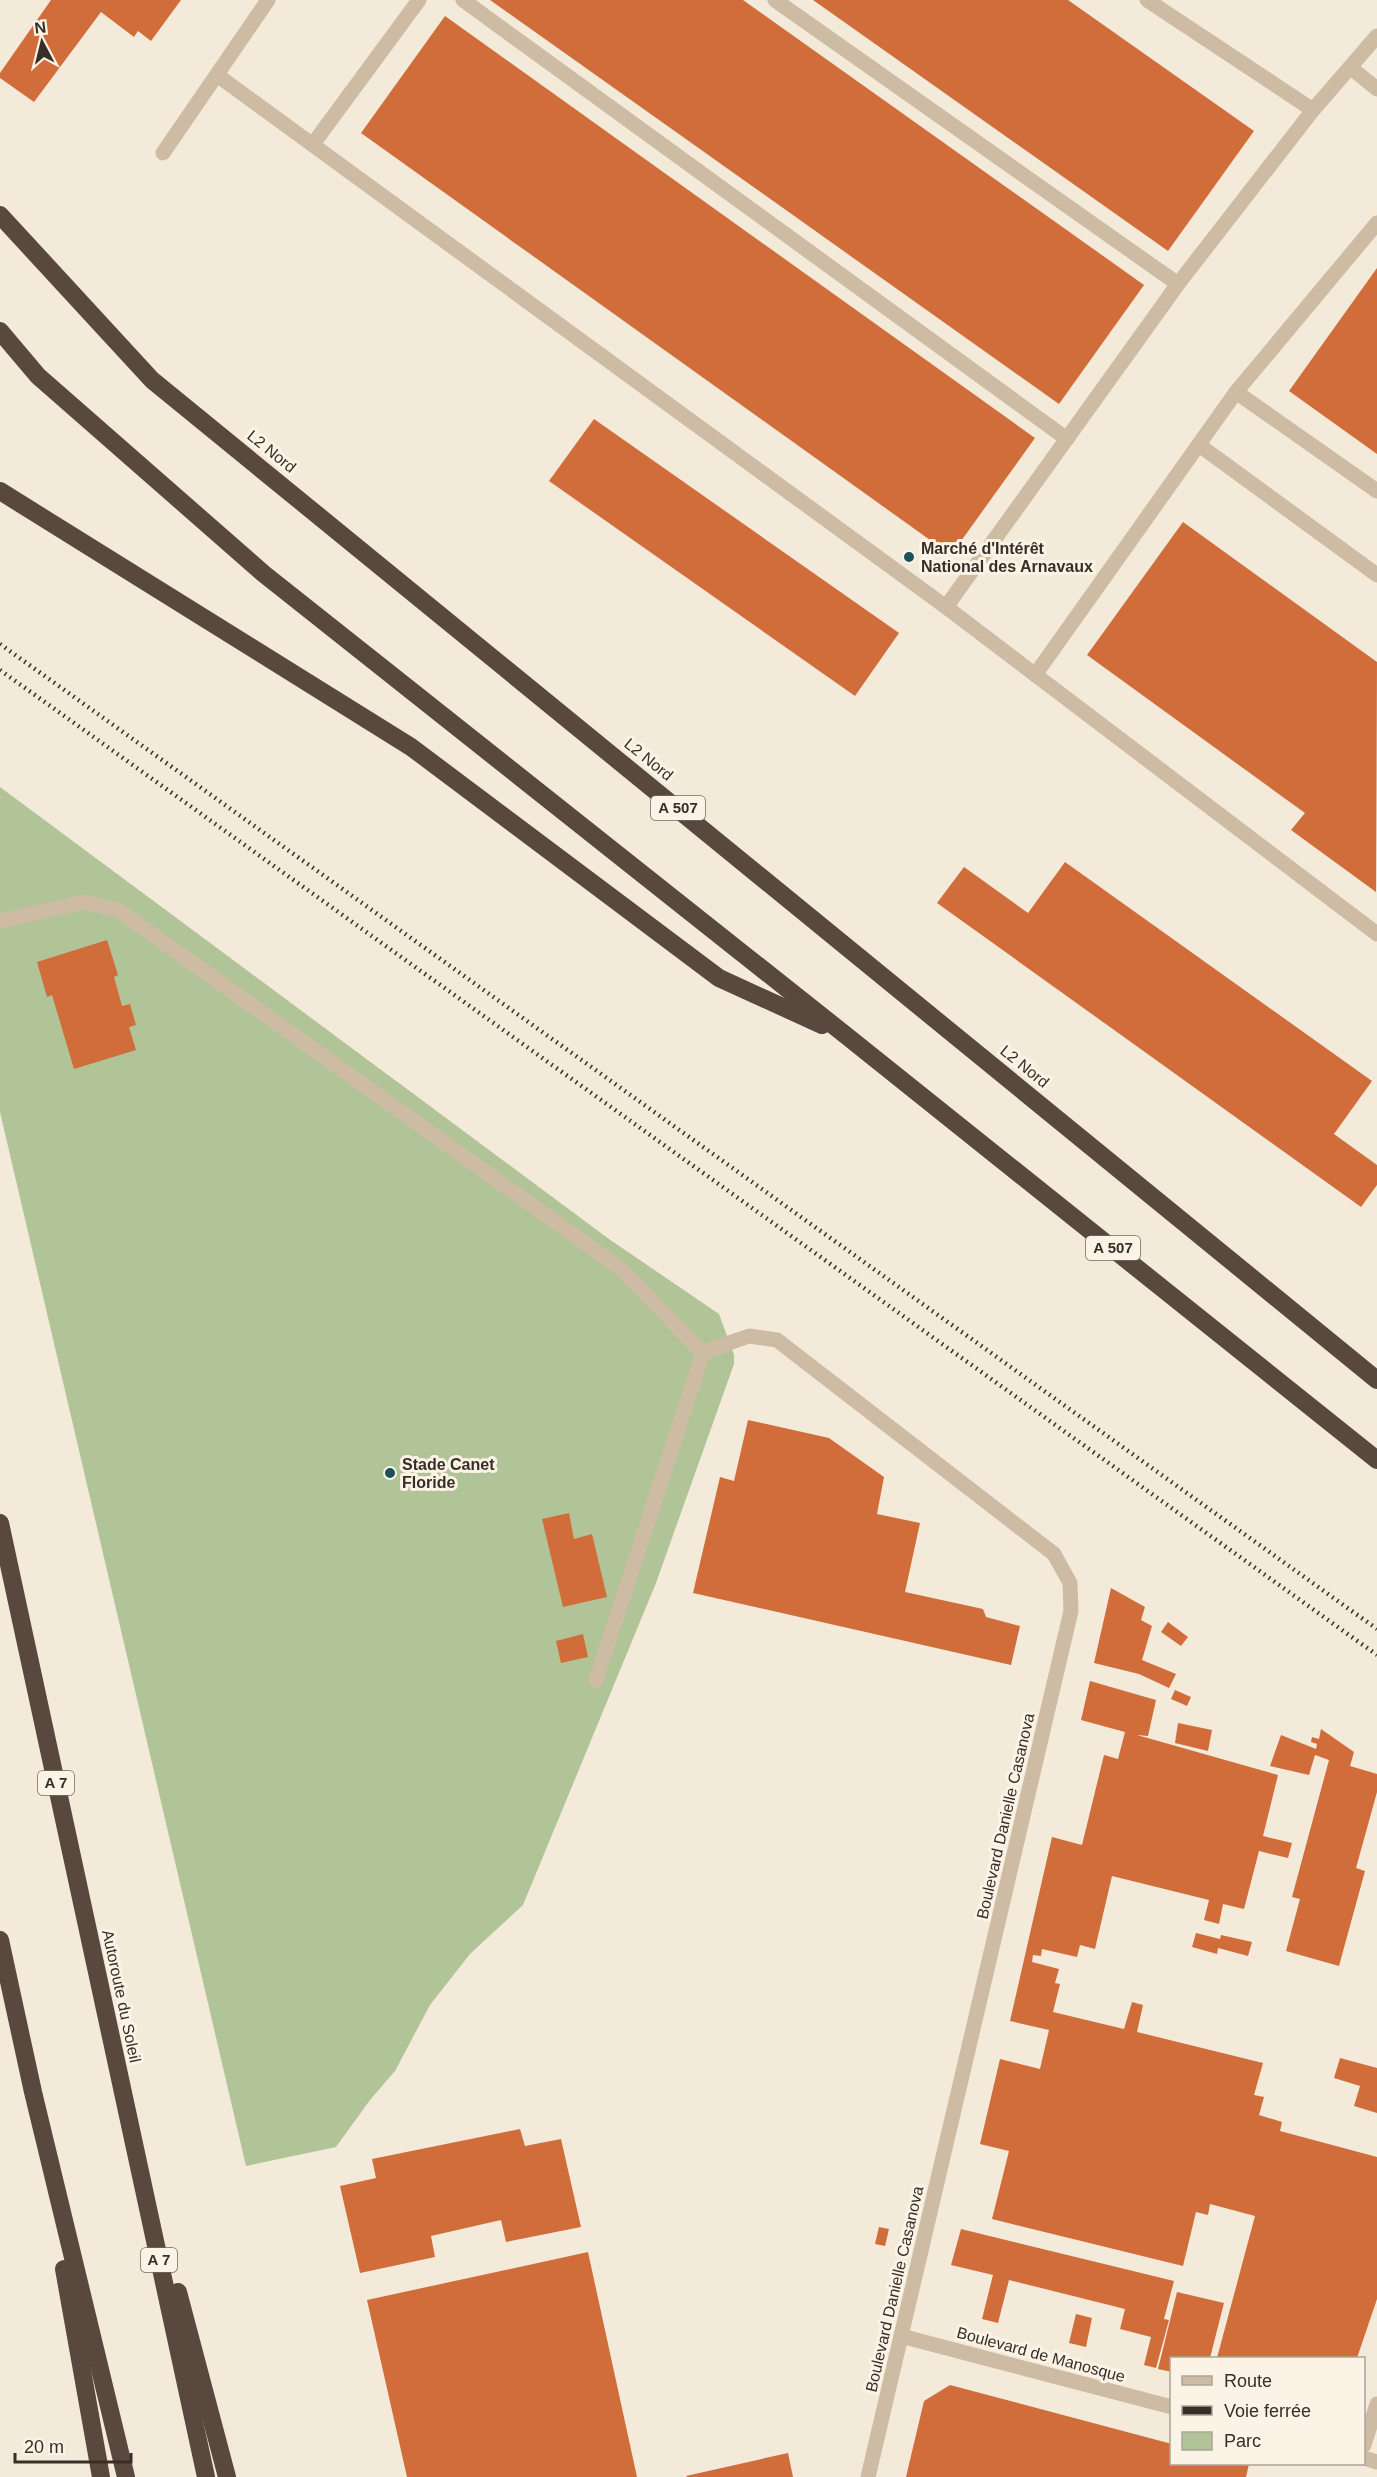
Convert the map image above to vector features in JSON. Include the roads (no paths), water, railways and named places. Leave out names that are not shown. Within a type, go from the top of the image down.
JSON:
[{"type":"highway","name":"L2 Nord","points":[[0,215],[152,380],[1377,1380]]},
{"type":"highway","name":"A 507","points":[[0,331],[38,376],[264,574],[1377,1460]]},
{"type":"highway","points":[[0,491],[411,747],[719,978],[848,1037]]},
{"type":"highway","name":"Autoroute du Soleil","points":[[0,1522],[206,2477]]},
{"type":"highway","points":[[0,1940],[33,2092],[126,2477]]},
{"type":"highway","points":[[112,2043],[227,2477]]},
{"type":"highway","points":[[33,2092],[101,2477]]},
{"type":"street","points":[[163,153],[268,0]]},
{"type":"street","points":[[313,144],[419,0]]},
{"type":"street","points":[[463,0],[1067,439]]},
{"type":"street","points":[[775,0],[1178,284]]},
{"type":"street","points":[[1146,0],[1313,110]]},
{"type":"street","points":[[946,607],[1178,284],[1313,110],[1377,36]]},
{"type":"street","points":[[1351,68],[1377,89]]},
{"type":"street","points":[[218,75],[946,607],[1377,934]]},
{"type":"street","points":[[1035,675],[1236,392],[1377,223]]},
{"type":"street","points":[[1236,392],[1377,491]]},
{"type":"street","points":[[1198,445],[1377,575]]},
{"type":"street","points":[[0,921],[85,902],[118,910],[620,1268],[703,1353],[596,1680]]},
{"type":"street","name":"Boulevard Danielle Casanova","points":[[703,1353],[749,1336],[777,1340],[1053,1554],[1070,1583],[1071,1611],[868,2477]]},
{"type":"street","name":"Boulevard de Manosque","points":[[901,2336],[1170,2406]]},
{"type":"street","points":[[1365,2442],[1377,2404]]},
{"type":"railway","points":[[0,644],[1377,1629]]},
{"type":"railway","points":[[0,670],[1377,1655]]},
{"type":"place","name":"Marché d'Intérêt National des Arnavaux","points":[[909,557]]},
{"type":"place","name":"Stade Canet Floride","points":[[390,1473]]}]
